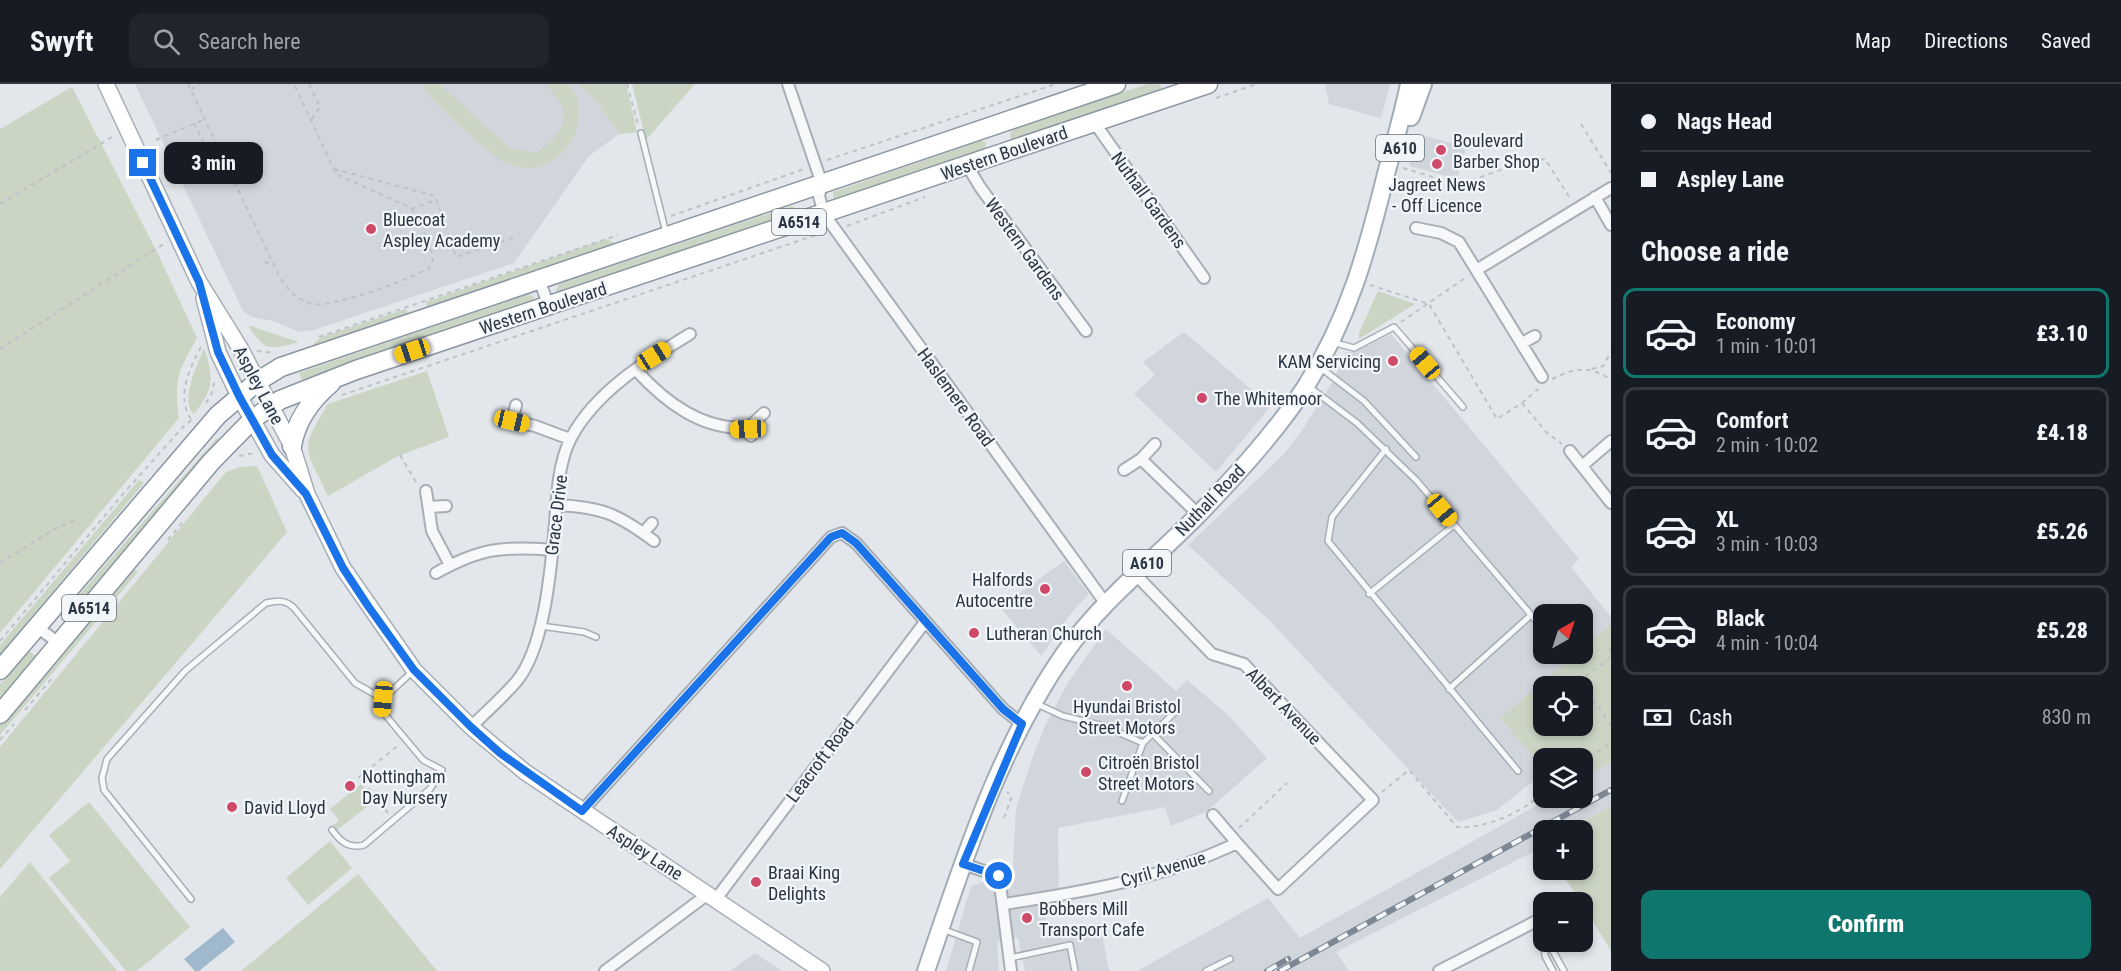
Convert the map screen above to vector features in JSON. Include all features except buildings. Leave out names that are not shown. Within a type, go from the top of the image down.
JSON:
[{"type":"highway","name":"Western Boulevard","points":[[0,670],[202,433],[239,396],[258,381],[291,363],[539,279],[666,228],[822,184],[1116,84]]},
{"type":"highway","name":"Western Boulevard","points":[[7,718],[60,644],[211,462],[271,404],[339,376],[1094,122],[1184,88],[1211,92]]},
{"type":"highway","points":[[990,126],[1000,154]]},
{"type":"highway","points":[[292,446],[294,434],[306,410],[320,392],[339,376]]},
{"type":"main road","name":"Aspley Lane","points":[[106,84],[199,282],[258,381],[292,446],[306,494],[343,568],[414,670],[500,753],[582,811],[822,971]]},
{"type":"main road","name":"Nuthall Road","points":[[1377,211],[1395,165],[1412,84]]},
{"type":"main road","name":"Nuthall Road","points":[[924,968],[995,783],[1022,724],[1063,655],[1106,604],[1198,514],[1257,451],[1306,385],[1331,342],[1358,281],[1412,84]]},
{"type":"main road","name":"Aspley Lane","points":[[199,282],[218,352],[239,396],[267,447],[306,494]]},
{"type":"street","points":[[788,84],[822,184],[819,196],[824,214]]},
{"type":"street","name":"Nuthall Gardens","points":[[1094,122],[1204,278]]},
{"type":"street","name":"Western Gardens","points":[[967,165],[980,187],[1086,331]]},
{"type":"street","points":[[1478,269],[1594,196],[1611,188]]},
{"type":"street","points":[[1594,196],[1611,225]]},
{"type":"street","name":"Haslemere Road","points":[[824,214],[1106,604]]},
{"type":"street","points":[[1416,228],[1441,233],[1459,242],[1478,269],[1542,377]]},
{"type":"street","points":[[539,279],[549,307]]},
{"type":"street","name":"Grace Drive","points":[[471,727],[518,680],[536,642],[552,549],[560,473],[570,439],[611,389],[690,334]]},
{"type":"street","points":[[1522,343],[1534,336]]},
{"type":"street","points":[[636,370],[671,405],[690,415],[750,433],[764,413]]},
{"type":"street","points":[[516,405],[507,420],[570,439]]},
{"type":"street","points":[[1582,466],[1611,441]]},
{"type":"street","points":[[1124,470],[1141,459],[1155,444]]},
{"type":"street","points":[[1570,451],[1611,503]]},
{"type":"street","points":[[1141,459],[1198,514]]},
{"type":"street","points":[[426,491],[432,531],[450,565]]},
{"type":"street","points":[[556,505],[606,510],[654,542]]},
{"type":"street","points":[[429,507],[446,506]]},
{"type":"street","points":[[643,533],[652,523]]},
{"type":"street","points":[[582,811],[831,537],[842,533],[856,543],[1003,709],[1022,724]]},
{"type":"street","points":[[436,573],[477,553],[508,546],[552,549]]},
{"type":"street","name":"Albert Avenue","points":[[1135,574],[1212,654],[1244,664],[1373,800]]},
{"type":"street","name":"Leacroft Road","points":[[605,971],[712,896],[925,622]]},
{"type":"street","points":[[37,627],[60,644]]},
{"type":"street","points":[[1213,815],[1278,888],[1373,800]]},
{"type":"street","name":"Cyril Avenue","points":[[1004,904],[1072,894],[1169,871],[1197,862],[1234,839]]},
{"type":"street","points":[[963,864],[999,876],[1011,971]]},
{"type":"street","points":[[1439,971],[1533,923]]},
{"type":"lane","points":[[641,133],[666,228]]},
{"type":"lane","points":[[1331,342],[1354,348],[1395,327],[1463,407]]},
{"type":"lane","points":[[1318,365],[1364,401],[1416,457]]},
{"type":"lane","points":[[1306,385],[1357,423],[1386,449],[1533,617]]},
{"type":"lane","points":[[1386,449],[1332,517],[1328,542],[1518,771]]},
{"type":"lane","points":[[1369,594],[1454,525]]},
{"type":"lane","points":[[191,899],[104,790],[102,778],[107,759],[170,686],[266,603],[281,601],[288,602],[294,608],[355,682],[383,699]]},
{"type":"lane","points":[[1449,688],[1531,615]]},
{"type":"lane","points":[[540,625],[574,633],[584,632],[596,638]]},
{"type":"lane","points":[[332,830],[339,839],[355,848],[370,841],[430,789],[442,770],[423,760],[382,711],[383,699],[414,670]]},
{"type":"lane","points":[[1036,703],[1063,716],[1104,726],[1143,743]]},
{"type":"lane","points":[[1122,801],[1143,743],[1178,709]]},
{"type":"lane","points":[[1153,734],[1209,791]]},
{"type":"lane","points":[[940,929],[977,942],[969,971]]},
{"type":"lane","points":[[1010,958],[1070,945],[1075,971]]},
{"type":"lane","points":[[1545,952],[1553,971]]},
{"type":"lane","points":[[1554,952],[1564,971]]},
{"type":"lane","points":[[1206,971],[1230,958]]},
{"type":"path","points":[[188,84],[274,265],[286,287],[296,296],[312,304],[325,305],[429,268],[433,259],[416,213],[411,208],[343,178],[334,169],[294,84]]},
{"type":"path","points":[[190,89],[201,84]]},
{"type":"path","points":[[309,84],[320,107],[311,120]]},
{"type":"path","points":[[627,84],[641,133]]},
{"type":"path","points":[[666,228],[799,172],[814,162],[823,159],[830,161],[1056,84]]},
{"type":"path","points":[[1211,92],[1257,84]]},
{"type":"path","points":[[156,140],[204,119]]},
{"type":"path","points":[[194,123],[206,147]]},
{"type":"path","points":[[1581,124],[1611,173]]},
{"type":"path","points":[[0,204],[112,137]]},
{"type":"path","points":[[1395,165],[1460,185],[1518,163],[1545,159],[1576,208]]},
{"type":"path","points":[[334,169],[435,196],[456,257],[518,236]]},
{"type":"path","points":[[333,399],[819,233],[837,232],[849,223],[929,195]]},
{"type":"path","points":[[411,208],[436,200]]},
{"type":"path","points":[[313,340],[626,232]]},
{"type":"path","points":[[0,349],[177,235]]},
{"type":"path","points":[[265,262],[274,265]]},
{"type":"path","points":[[1395,327],[1478,269]]},
{"type":"path","points":[[1358,281],[1429,304],[1497,419],[1522,404],[1545,383],[1578,369],[1603,366],[1611,354]]},
{"type":"path","points":[[192,419],[187,413],[185,395],[192,364],[206,340],[211,356],[218,352]]},
{"type":"path","points":[[260,350],[274,353],[285,350]]},
{"type":"path","points":[[1592,369],[1611,380]]},
{"type":"path","points":[[204,406],[212,393],[214,372]]},
{"type":"path","points":[[1522,404],[1547,433],[1570,451]]},
{"type":"path","points":[[0,640],[123,494],[200,411]]},
{"type":"path","points":[[232,463],[239,456],[255,453],[267,447]]},
{"type":"path","points":[[400,455],[417,484],[426,491]]},
{"type":"path","points":[[164,544],[191,512]]},
{"type":"path","points":[[0,563],[53,530],[79,518]]},
{"type":"path","points":[[1611,648],[1609,659],[1579,681],[1611,724]]},
{"type":"path","points":[[22,714],[57,672]]},
{"type":"path","points":[[0,740],[7,718]]},
{"type":"path","points":[[394,820],[359,777],[405,740]]},
{"type":"path","points":[[1593,755],[1611,743]]},
{"type":"path","points":[[1373,800],[1409,771],[1457,827],[1470,828],[1527,807],[1533,802]]},
{"type":"path","points":[[995,783],[1012,796],[1004,818]]},
{"type":"path","points":[[1234,839],[1287,783]]},
{"type":"shaded area","name":"Bluecoat Aspley Academy","points":[[135,84],[578,84],[596,101],[619,134],[589,156],[514,263],[314,330],[299,332],[273,321],[252,317],[243,311]]},
{"type":"shaded area","points":[[1325,84],[1390,84],[1381,118],[1329,104]]},
{"type":"shaded area","points":[[1418,134],[1466,147],[1457,179],[1409,166]]},
{"type":"shaded area","points":[[1184,332],[1271,406],[1216,472],[1134,394],[1155,375],[1143,362]]},
{"type":"shaded area","points":[[1391,334],[1579,559],[1571,567],[1611,617],[1611,624],[1593,639],[1593,604],[1533,604],[1533,664],[1564,664],[1550,676],[1533,676],[1533,690],[1500,718],[1533,756],[1533,782],[1497,810],[1458,822],[1269,620],[1188,545],[1283,455],[1301,432],[1333,381],[1346,352],[1355,352]]},
{"type":"shaded area","points":[[1064,561],[1089,594],[1072,612],[1041,656],[1000,607]]},
{"type":"shaded area","points":[[1106,629],[1176,691],[1187,680],[1229,716],[1267,758],[1206,812],[1171,826],[1165,807],[1058,828],[1059,904],[1043,907],[1048,932],[1100,923],[1109,971],[1025,971],[1018,938],[997,941],[999,971],[946,971],[971,886],[984,882],[1012,883],[1016,808],[1032,759],[1045,726],[1067,684]]},
{"type":"shaded area","points":[[1611,763],[1611,806],[1586,820],[1533,820],[1533,852],[1336,952],[1349,971],[1137,971],[1268,898],[1300,938],[1533,808],[1593,808],[1593,773]]},
{"type":"shaded area","points":[[755,953],[782,971],[730,971]]},
{"type":"green space","points":[[421,84],[439,84],[510,148],[536,153],[555,137],[560,129],[564,112],[561,103],[545,84],[567,84],[576,96],[579,111],[577,126],[571,141],[561,154],[548,163],[532,168],[514,166],[494,155],[470,135],[429,96]]},
{"type":"green space","points":[[578,84],[626,84],[637,132],[619,134],[596,101]]},
{"type":"green space","points":[[632,84],[695,84],[646,140]]},
{"type":"green space","points":[[1148,84],[1161,85],[1161,91],[1017,140],[1012,140],[1010,136],[1012,129]]},
{"type":"green space","points":[[72,87],[158,254],[197,338],[185,359],[177,384],[179,418],[0,633],[0,129]]},
{"type":"green space","points":[[980,141],[986,142],[985,150],[839,201],[834,200],[833,192]]},
{"type":"green space","points":[[792,206],[799,210],[797,214],[558,294],[556,291],[559,284]]},
{"type":"green space","points":[[606,239],[617,244],[427,308],[426,302]]},
{"type":"green space","points":[[1378,291],[1415,304],[1359,339],[1359,333]]},
{"type":"green space","points":[[528,294],[534,297],[531,306],[419,339],[302,380],[299,373]]},
{"type":"green space","points":[[406,309],[408,314],[314,346],[313,344],[322,337]]},
{"type":"green space","points":[[248,325],[299,342],[281,347],[269,347],[259,340]]},
{"type":"green space","points":[[204,348],[211,375],[209,390],[194,414],[188,400],[189,392]]},
{"type":"green space","points":[[427,371],[449,437],[398,456],[328,496],[308,450],[312,432],[328,404]]},
{"type":"green space","points":[[217,438],[220,441],[70,619],[63,613]]},
{"type":"green space","points":[[257,466],[287,532],[0,869],[0,747],[226,472],[240,467]]},
{"type":"green space","points":[[139,480],[144,483],[0,654],[0,645]]},
{"type":"green space","points":[[132,568],[138,572],[0,735],[0,725]]},
{"type":"green space","points":[[1611,624],[1611,763],[1593,773],[1593,748],[1533,748],[1533,756],[1500,718],[1533,690],[1533,736],[1593,736],[1593,676],[1550,676],[1564,664],[1593,664],[1593,639]]},
{"type":"green space","points":[[29,651],[36,656],[34,661],[0,700],[0,684]]},
{"type":"green space","points":[[361,784],[374,801],[336,831],[332,826],[339,820],[330,809]]},
{"type":"green space","points":[[89,802],[190,927],[137,971],[126,971],[49,878],[70,861],[49,835]]},
{"type":"green space","points":[[1611,806],[1611,951],[1593,921],[1593,892],[1574,892],[1566,880],[1593,880],[1593,820],[1586,820]]},
{"type":"green space","points":[[330,841],[352,868],[308,905],[286,878]]},
{"type":"green space","points":[[30,862],[117,971],[0,971],[0,897]]},
{"type":"green space","points":[[358,874],[437,971],[241,971]]},
{"type":"water","points":[[223,928],[235,942],[199,971],[195,971],[184,959]]},
{"type":"railway","points":[[1280,971],[1611,790]]},
{"type":"railway","points":[[1267,971],[1288,959]]},
{"type":"place","name":"Boulevard Barber Shop","points":[[1441,150]]},
{"type":"place","name":"Jagreet News - Off Licence","points":[[1437,164]]},
{"type":"place","name":"Bluecoat Aspley Academy","points":[[371,229]]},
{"type":"place","name":"KAM Servicing","points":[[1393,361]]},
{"type":"place","name":"The Whitemoor","points":[[1202,398]]},
{"type":"place","name":"Halfords Autocentre","points":[[1045,589]]},
{"type":"place","name":"Lutheran Church","points":[[974,633]]},
{"type":"place","name":"Hyundai Bristol Street Motors","points":[[1127,686]]},
{"type":"place","name":"Citroën Bristol Street Motors","points":[[1086,772]]},
{"type":"place","name":"Nottingham Day Nursery","points":[[350,786]]},
{"type":"place","name":"David Lloyd","points":[[232,807]]},
{"type":"place","name":"Braai King Delights","points":[[756,882]]},
{"type":"place","name":"Bobbers Mill Transport Cafe","points":[[1027,918]]},
{"type":"route","points":[[143,163],[199,282],[218,352],[267,447],[306,494],[343,568],[414,670],[500,753],[582,811],[831,537],[842,533],[856,543],[1003,709],[1022,724],[995,783],[963,864],[999,876]]}]
